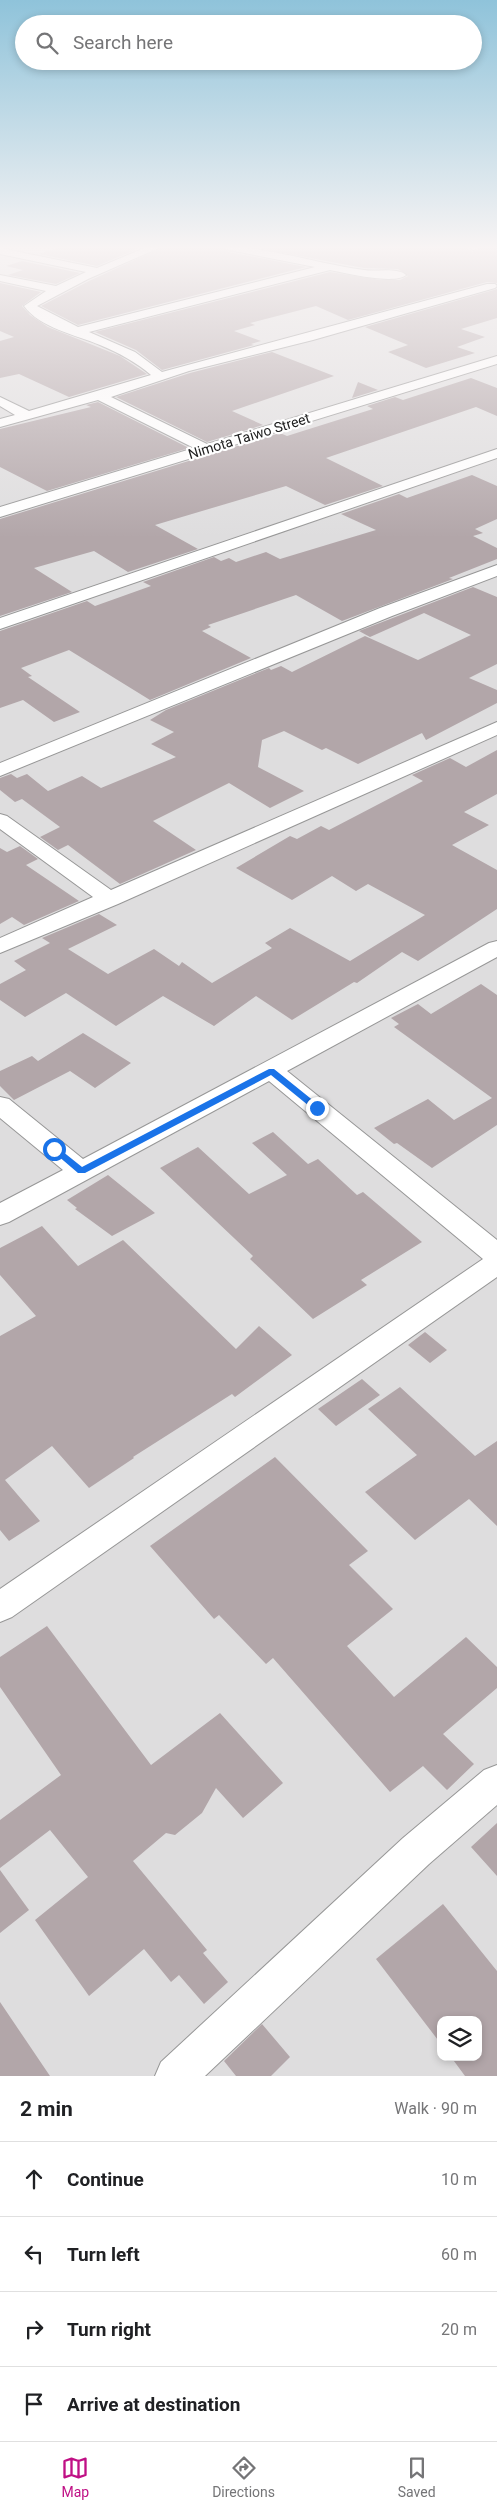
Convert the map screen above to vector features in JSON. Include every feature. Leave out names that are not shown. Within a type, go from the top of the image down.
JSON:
[{"type":"street","points":[[106,344],[146,364],[160,377]]},
{"type":"street","points":[[0,423],[275,344]]},
{"type":"street","name":"Nimota Taiwo Street","points":[[0,512],[497,360]]},
{"type":"street","points":[[99,396],[206,449]]},
{"type":"street","points":[[0,401],[26,415]]},
{"type":"street","points":[[0,624],[497,454]]},
{"type":"street","points":[[0,770],[386,612],[497,570]]},
{"type":"street","points":[[0,946],[497,728]]},
{"type":"street","points":[[0,820],[110,898]]},
{"type":"street","points":[[0,1215],[272,1071],[497,948]]},
{"type":"street","points":[[272,1071],[497,1255]]},
{"type":"street","points":[[0,1105],[81,1171]]},
{"type":"street","points":[[0,1607],[497,1263]]},
{"type":"street","points":[[175,2076],[416,1851],[497,1782]]},
{"type":"shaded area","points":[[0,344],[497,344],[497,2076],[0,2076]]},
{"type":"building","points":[[0,344],[90,344],[120,356],[147,374],[69,397],[19,374],[0,378]]},
{"type":"building","points":[[122,344],[254,345],[162,370],[136,350]]},
{"type":"building","points":[[405,344],[466,344],[457,347],[475,353],[426,368],[388,352],[408,345]]},
{"type":"building","points":[[272,352],[334,376],[232,411],[263,425],[207,442],[116,397],[190,373]]},
{"type":"building","points":[[471,378],[497,388],[497,416],[476,407],[326,458],[383,486],[325,505],[286,486],[155,525],[198,549],[128,572],[94,551],[34,568],[72,592],[0,616],[0,519],[280,433],[287,436],[373,409],[367,406],[395,397],[403,400]]},
{"type":"building","points":[[358,382],[378,390],[352,398]]},
{"type":"building","points":[[98,402],[189,448],[47,491],[0,467],[0,429],[91,407],[86,405]]},
{"type":"building","points":[[472,475],[497,486],[497,519],[475,529],[483,533],[473,536],[497,548],[497,559],[449,578],[453,579],[342,621],[296,595],[208,625],[211,627],[202,631],[251,658],[150,700],[69,650],[21,668],[32,676],[28,677],[80,712],[54,722],[23,700],[0,708],[0,631],[87,601],[95,606],[151,586],[143,582],[214,557],[221,561],[229,558],[236,562],[266,552],[280,559],[376,530],[341,514],[399,494],[407,498]]},
{"type":"building","points":[[473,587],[497,597],[497,664],[469,678],[497,690],[497,703],[426,740],[422,733],[358,764],[326,748],[322,750],[284,731],[262,740],[258,767],[304,791],[270,808],[229,783],[153,821],[196,850],[120,884],[68,845],[58,850],[40,837],[60,827],[22,799],[15,802],[0,790],[0,778],[11,774],[17,778],[27,774],[48,791],[82,776],[101,788],[176,757],[151,744],[174,732],[150,720],[166,710],[269,668],[271,670],[281,666],[292,672],[365,636],[418,660],[471,635],[424,613],[370,637],[359,631]]},
{"type":"building","points":[[497,750],[497,794],[464,812],[489,825],[452,845],[497,870],[497,909],[418,961],[402,952],[357,983],[354,982],[292,1020],[256,996],[214,1026],[163,996],[116,1026],[66,993],[25,1017],[0,1000],[0,984],[26,970],[14,961],[50,943],[42,938],[99,914],[117,925],[68,949],[108,974],[154,949],[179,966],[182,962],[212,983],[272,948],[265,943],[290,928],[350,961],[425,915],[368,884],[356,891],[332,876],[292,900],[236,868],[290,836],[297,839],[321,826],[329,830],[423,781],[412,775],[450,758],[466,767]]},
{"type":"building","points":[[20,846],[38,859],[26,865],[79,901],[24,925],[12,917],[0,924],[0,848],[7,852]]},
{"type":"building","points":[[481,984],[497,995],[497,1125],[432,1168],[397,1143],[394,1144],[374,1128],[428,1099],[454,1120],[492,1098],[394,1027],[399,1024],[391,1018],[418,1004],[431,1014]]},
{"type":"building","points":[[83,1033],[131,1063],[95,1088],[70,1071],[14,1100],[0,1086],[0,1071],[32,1056],[38,1061]]},
{"type":"building","points":[[273,1132],[308,1164],[318,1159],[357,1195],[363,1192],[422,1242],[361,1280],[367,1285],[313,1319],[250,1259],[253,1256],[160,1168],[198,1147],[249,1194],[287,1175],[252,1143]]},
{"type":"building","points":[[108,1175],[155,1213],[112,1236],[75,1209],[77,1208],[67,1200]]},
{"type":"building","points":[[42,1226],[78,1266],[123,1240],[236,1349],[259,1326],[292,1355],[235,1397],[232,1394],[133,1457],[89,1488],[52,1446],[5,1480],[40,1521],[9,1541],[0,1530],[0,1336],[36,1316],[0,1275],[0,1248]]},
{"type":"building","points":[[425,1332],[447,1350],[430,1363],[408,1345]]},
{"type":"building","points":[[362,1379],[380,1395],[336,1426],[318,1409]]},
{"type":"building","points":[[400,1387],[475,1456],[497,1441],[497,1526],[469,1499],[415,1540],[365,1492],[417,1455],[368,1409]]},
{"type":"building","points":[[275,1457],[368,1551],[349,1565],[393,1609],[347,1646],[394,1697],[466,1637],[497,1667],[497,1688],[443,1734],[474,1764],[447,1790],[423,1766],[390,1792],[273,1658],[266,1664],[219,1615],[214,1619],[150,1546]]},
{"type":"building","points":[[47,1626],[151,1765],[220,1713],[283,1783],[243,1818],[216,1788],[202,1813],[175,1835],[166,1833],[133,1861],[207,1950],[203,1953],[228,1982],[204,2004],[179,1975],[171,1982],[144,1949],[89,1996],[35,1920],[88,1877],[50,1830],[0,1868],[0,1820],[61,1775],[0,1687],[0,1657]]},
{"type":"building","points":[[497,1823],[497,1876],[471,1847]]},
{"type":"building","points":[[0,1870],[29,1910],[0,1933]]},
{"type":"building","points":[[443,1904],[497,1971],[497,2076],[465,2076],[454,2061],[482,2061],[482,2016],[437,2016],[437,2039],[376,1959]]},
{"type":"building","points":[[0,2002],[50,2076],[0,2076]]},
{"type":"building","points":[[262,2024],[290,2057],[271,2076],[236,2076],[224,2061]]},
{"type":"route","points":[[54,1149],[81,1171],[272,1071],[317,1108]]}]
